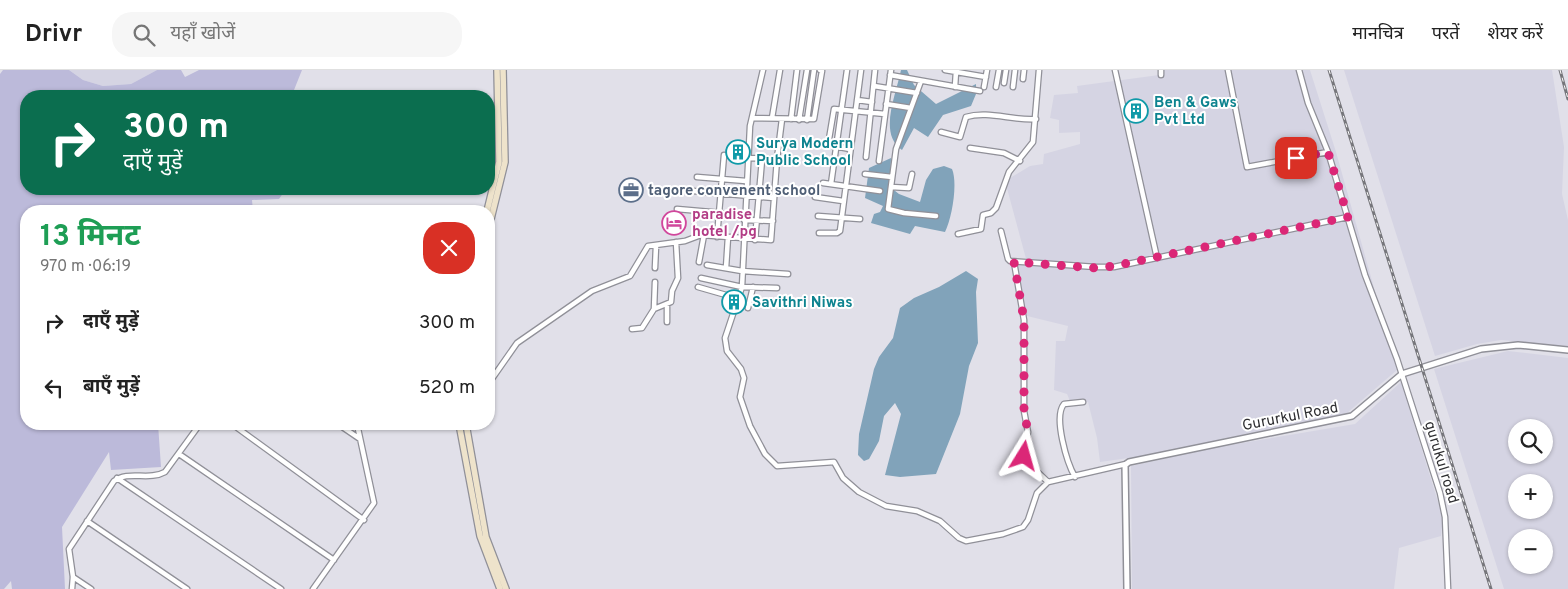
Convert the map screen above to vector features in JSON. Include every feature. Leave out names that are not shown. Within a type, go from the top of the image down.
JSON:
[{"type":"main road","points":[[495,178],[499,162],[497,70]]},
{"type":"main road","points":[[494,205],[505,162],[503,70]]},
{"type":"main road","points":[[460,430],[480,536],[500,589]]},
{"type":"main road","points":[[467,430],[486,537],[506,589]]},
{"type":"street","points":[[763,70],[752,118],[748,158],[742,287],[740,299],[726,333],[727,351],[742,369],[744,378],[740,397],[750,426],[765,454],[774,464],[834,462],[843,478],[859,492],[886,506],[917,511],[940,520],[964,540],[1002,534],[1023,527],[1028,520],[1037,493],[1048,482],[1126,464],[1127,589]]},
{"type":"street","points":[[772,118],[780,70]]},
{"type":"street","points":[[791,119],[797,70]]},
{"type":"street","points":[[799,120],[807,70]]},
{"type":"street","points":[[807,120],[814,70]]},
{"type":"street","points":[[752,118],[812,120],[815,117],[822,70],[820,70]]},
{"type":"street","points":[[831,184],[847,70]]},
{"type":"street","points":[[819,233],[839,232],[861,70]]},
{"type":"street","points":[[866,157],[875,70]]},
{"type":"street","points":[[945,70],[986,77]]},
{"type":"street","points":[[879,160],[890,73],[955,87],[982,89],[987,70]]},
{"type":"street","points":[[996,87],[999,70]]},
{"type":"street","points":[[1004,83],[1006,70]]},
{"type":"street","points":[[1013,87],[1015,70]]},
{"type":"street","points":[[1023,79],[1024,70]]},
{"type":"street","points":[[958,234],[981,229],[983,215],[991,213],[999,204],[1008,175],[1033,142],[1039,70]]},
{"type":"street","points":[[1115,70],[1157,258]]},
{"type":"street","points":[[1228,70],[1247,166],[1328,152]]},
{"type":"street","name":"gurukul road","points":[[1299,70],[1308,103],[1319,124],[1365,275],[1402,374],[1444,509],[1448,589]]},
{"type":"street","points":[[955,87],[956,71]]},
{"type":"street","points":[[921,81],[896,150],[889,210],[936,216]]},
{"type":"street","points":[[874,86],[917,93]]},
{"type":"street","points":[[857,100],[872,102]]},
{"type":"street","points":[[886,104],[912,108]]},
{"type":"street","points":[[850,149],[828,144],[834,109],[885,114]]},
{"type":"street","points":[[941,132],[960,137],[966,117],[973,115],[1036,120]]},
{"type":"street","points":[[495,374],[517,343],[592,291],[630,276],[645,249],[704,235],[771,240],[782,119]]},
{"type":"street","points":[[970,148],[1004,153],[1020,161]]},
{"type":"street","points":[[717,237],[724,155]]},
{"type":"street","points":[[748,158],[762,160],[777,159]]},
{"type":"street","points":[[755,240],[762,160]]},
{"type":"street","points":[[865,174],[892,177]]},
{"type":"street","points":[[891,187],[909,188],[912,174]]},
{"type":"street","points":[[697,177],[746,181]]},
{"type":"street","points":[[823,183],[880,191]]},
{"type":"street","points":[[693,191],[774,198]]},
{"type":"street","points":[[815,197],[843,201]]},
{"type":"street","points":[[677,209],[719,213],[757,221],[773,221]]},
{"type":"street","points":[[818,216],[860,219]]},
{"type":"street","points":[[1001,231],[1008,259],[1014,262],[1104,268],[1348,217]]},
{"type":"street","points":[[699,262],[704,235]]},
{"type":"street","points":[[726,268],[728,237]]},
{"type":"street","points":[[654,309],[671,302],[672,291],[678,278],[676,242]]},
{"type":"street","points":[[655,268],[656,246]]},
{"type":"street","points":[[1014,262],[1024,320],[1024,411],[1028,432],[1024,456],[1028,463],[1048,482]]},
{"type":"street","points":[[707,265],[742,271],[788,274]]},
{"type":"street","points":[[701,278],[742,287],[777,288]]},
{"type":"street","points":[[632,329],[642,328],[654,309],[655,282]]},
{"type":"street","points":[[698,287],[740,299]]},
{"type":"street","points":[[748,308],[753,287]]},
{"type":"street","points":[[667,304],[667,322]]},
{"type":"street","name":"Gururkul Road","points":[[1126,464],[1352,416],[1402,374],[1459,355],[1498,346],[1518,345],[1568,350]]},
{"type":"street","points":[[1075,477],[1068,461],[1059,416],[1064,404],[1083,402]]},
{"type":"street","points":[[72,589],[73,577],[69,551],[117,478],[161,474],[179,454],[196,430]]},
{"type":"street","points":[[240,430],[364,520]]},
{"type":"street","points":[[347,430],[360,439]]},
{"type":"street","points":[[314,589],[364,520],[374,503],[358,430]]},
{"type":"street","points":[[179,454],[334,560]]},
{"type":"street","points":[[117,478],[281,589]]},
{"type":"street","points":[[87,521],[187,589]]},
{"type":"street","points":[[73,577],[90,589]]},
{"type":"shaded area","points":[[3,70],[69,70],[83,80],[103,86],[131,84],[157,70],[181,70],[185,77],[199,70],[302,70],[294,90],[20,90],[20,195],[282,195],[279,199],[252,200],[252,205],[20,205],[20,430],[158,430],[161,467],[111,470],[109,452],[62,527],[65,589],[12,589],[11,581],[4,589],[0,589],[0,74]]},
{"type":"shaded area","points":[[69,70],[157,70],[131,84],[103,86],[83,80]]},
{"type":"shaded area","points":[[901,70],[907,70],[914,85],[936,104],[976,84],[976,94],[971,106],[943,115],[928,137],[914,128],[902,150],[895,143],[891,134],[890,124]]},
{"type":"shaded area","points":[[1159,70],[1310,70],[1336,152],[1397,370],[1347,413],[1136,457],[1100,462],[1097,438],[1088,402],[1070,401],[1067,394],[1054,390],[1056,341],[1065,341],[1068,326],[1023,315],[1013,264],[1028,266],[1005,181],[1030,166],[1043,164],[1044,154],[1080,144],[1080,132],[1059,133],[1059,120],[1050,118],[1054,95],[1078,93],[1077,86],[1159,75]]},
{"type":"shaded area","points":[[1344,70],[1552,70],[1564,147],[1562,194],[1568,220],[1568,346],[1501,340],[1477,344],[1435,356]]},
{"type":"shaded area","points":[[891,158],[890,187],[899,194],[920,202],[926,180],[933,169],[944,166],[952,169],[954,175],[953,201],[945,232],[915,226],[910,234],[871,223],[874,214],[880,212],[883,206],[865,198],[869,168]]},
{"type":"shaded area","points":[[966,271],[978,279],[976,292],[978,343],[969,366],[960,414],[936,474],[900,477],[885,475],[901,414],[895,403],[884,416],[879,441],[869,459],[864,461],[858,455],[859,434],[874,369],[879,357],[893,338],[900,308],[914,298],[939,287]]},
{"type":"shaded area","points":[[1508,351],[1568,358],[1568,589],[1504,589],[1434,369]]},
{"type":"shaded area","points":[[1401,382],[1443,518],[1441,536],[1399,548],[1394,589],[1132,589],[1131,466],[1218,447],[1355,424]]},
{"type":"railway","points":[[1329,70],[1491,589]]},
{"type":"railway","points":[[1560,70],[1568,99]]},
{"type":"place","name":"Ben & Gaws Pvt Ltd","points":[[1136,111]]},
{"type":"place","name":"Surya Modern Public School","points":[[738,152]]},
{"type":"place","name":"tagore convenent school","points":[[631,190]]},
{"type":"place","name":"paradise hotel /pg","points":[[674,223]]},
{"type":"place","name":"Savithri Niwas","points":[[734,302]]},
{"type":"route","points":[[1024,456],[1028,432],[1024,411],[1024,320],[1023,305],[1014,262],[1104,268],[1217,246],[1348,217],[1328,152],[1296,158]]}]
